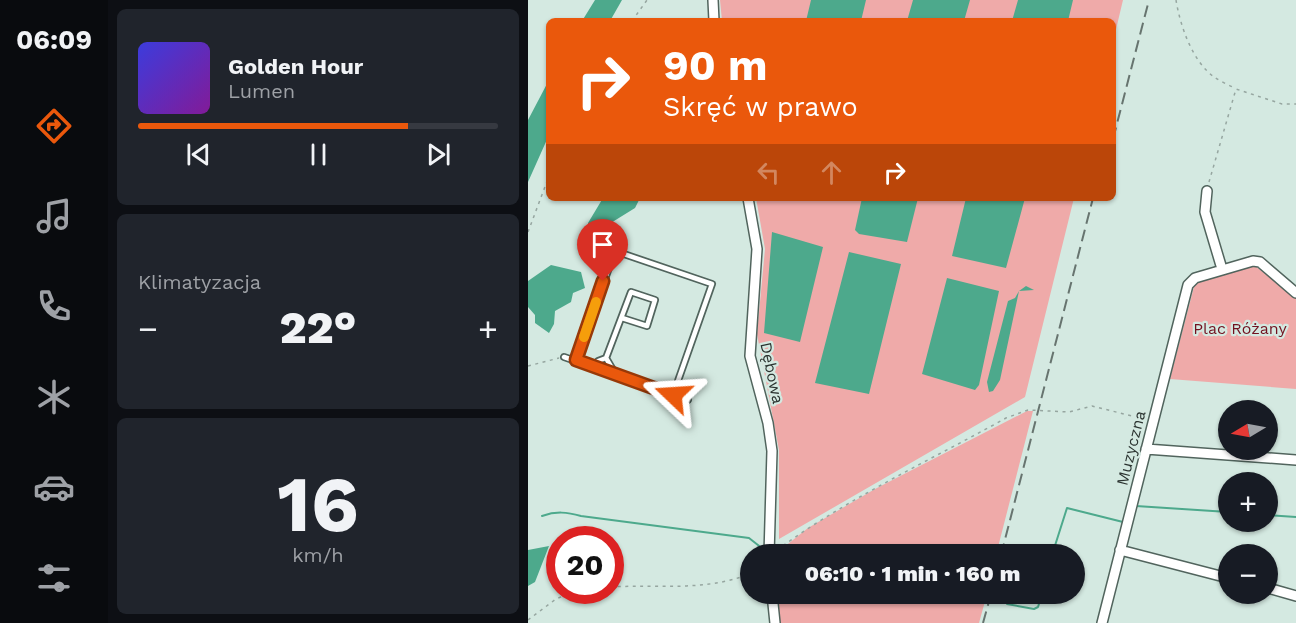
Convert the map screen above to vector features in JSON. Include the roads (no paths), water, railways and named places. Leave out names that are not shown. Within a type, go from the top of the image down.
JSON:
[{"type":"street","points":[[713,0],[714,18]]},
{"type":"street","points":[[1207,191],[1205,212],[1222,269],[1253,261],[1260,262],[1296,293]]},
{"type":"street","name":"Dębowa","points":[[749,201],[757,249],[750,356],[771,444],[770,544]]},
{"type":"street","name":"Muzyczna","points":[[1102,623],[1191,280],[1222,269]]},
{"type":"street","points":[[1146,449],[1296,460]]},
{"type":"street","points":[[1120,550],[1218,575]]},
{"type":"street","points":[[1278,591],[1296,596]]},
{"type":"street","points":[[773,604],[775,623]]},
{"type":"lane","points":[[576,360],[615,250],[711,284],[673,395]]},
{"type":"lane","points":[[596,367],[598,361],[606,358],[621,318],[631,292],[655,300],[647,326],[621,318]]},
{"type":"lane","points":[[564,357],[688,400]]},
{"type":"lane","points":[[606,358],[616,375]]},
{"type":"waterway","points":[[1136,506],[1218,511]]},
{"type":"waterway","points":[[1056,544],[1067,508],[1123,522]]},
{"type":"waterway","points":[[542,516],[566,513],[749,538],[757,544]]},
{"type":"waterway","points":[[1278,516],[1296,517]]},
{"type":"waterway","points":[[1007,604],[1034,609],[1039,604]]},
{"type":"railway","points":[[1116,127],[1149,0]]},
{"type":"railway","points":[[1004,544],[1092,201]]},
{"type":"railway","points":[[983,623],[988,604]]},
{"type":"park label","name":"Plac Różany","points":[[1240,328]]}]
